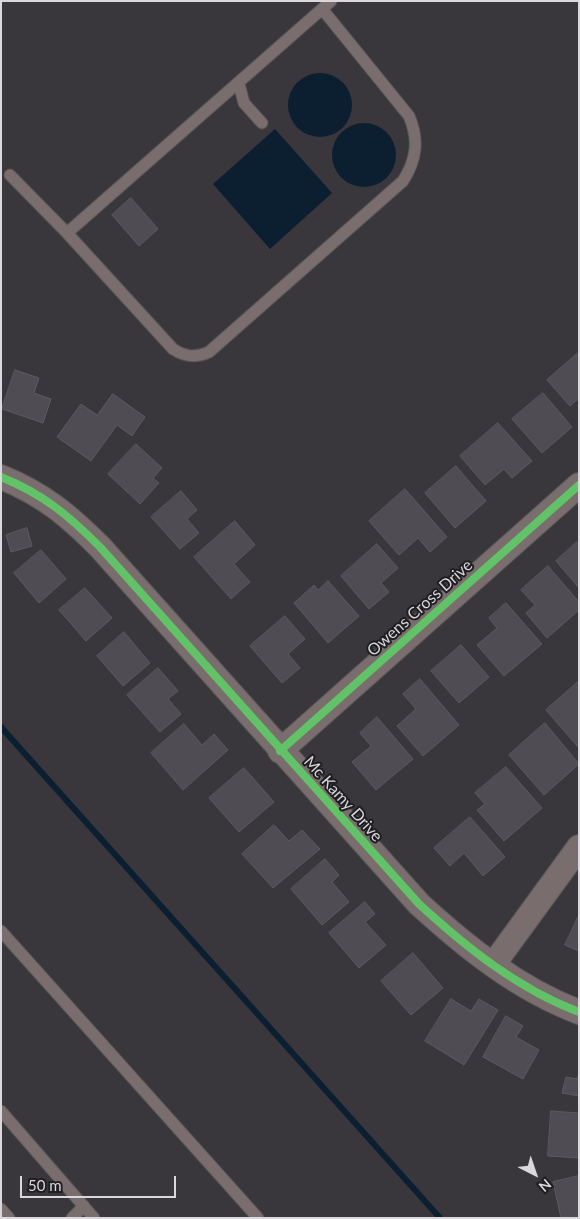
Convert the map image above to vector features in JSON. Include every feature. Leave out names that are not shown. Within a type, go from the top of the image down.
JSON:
[{"type":"street","name":"Mc Kamy Drive","points":[[1,477],[28,488],[58,507],[73,520],[419,904],[456,938],[493,965],[528,987],[579,1012]]},
{"type":"street","name":"Owens Cross Drive","points":[[280,750],[579,485]]},
{"type":"street","points":[[493,965],[579,847]]},
{"type":"lane","points":[[67,233],[239,84],[331,1]]},
{"type":"lane","points":[[10,175],[67,233],[173,349],[186,356],[201,355],[209,352],[403,181],[414,159],[416,136],[409,116],[323,10]]},
{"type":"lane","points":[[239,84],[244,103],[262,123]]},
{"type":"lane","points":[[1,931],[258,1218]]},
{"type":"lane","points":[[1,1110],[94,1218]]},
{"type":"lane","points":[[72,1218],[84,1206]]},
{"type":"lane","points":[[1,1209],[9,1218]]},
{"type":"water","points":[[320,73],[332,76],[343,82],[349,93],[352,105],[349,117],[343,128],[332,134],[320,137],[308,134],[297,128],[291,117],[288,105],[291,93],[297,82],[308,76]]},
{"type":"water","points":[[364,123],[382,128],[387,132],[391,137],[396,155],[391,173],[387,178],[382,182],[364,187],[346,182],[341,178],[337,173],[332,155],[337,137],[341,132],[346,128]]},
{"type":"water","points":[[275,129],[332,193],[270,249],[213,184]]},
{"type":"building","points":[[131,198],[158,229],[139,246],[112,215]]},
{"type":"building","points":[[579,352],[579,398],[570,406],[547,380]]},
{"type":"building","points":[[15,370],[39,378],[34,393],[51,399],[43,423],[2,409]]},
{"type":"building","points":[[543,393],[572,427],[542,453],[512,419]]},
{"type":"building","points":[[113,394],[145,417],[132,436],[117,425],[91,461],[57,437],[81,404],[97,415]]},
{"type":"building","points":[[498,423],[532,461],[512,478],[504,469],[485,485],[460,456]]},
{"type":"building","points":[[136,444],[162,468],[153,478],[159,483],[140,504],[108,474]]},
{"type":"building","points":[[456,466],[486,501],[455,528],[425,493]]},
{"type":"building","points":[[405,489],[447,537],[430,552],[418,538],[399,555],[369,521]]},
{"type":"building","points":[[181,491],[197,510],[187,519],[199,533],[180,549],[151,517]]},
{"type":"building","points":[[235,521],[255,545],[234,564],[250,582],[231,599],[194,557]]},
{"type":"building","points":[[27,528],[32,546],[11,552],[6,535]]},
{"type":"building","points":[[577,542],[579,544],[579,588],[556,561]]},
{"type":"building","points":[[377,544],[398,568],[381,583],[389,592],[369,609],[341,576]]},
{"type":"building","points":[[41,550],[66,579],[39,603],[14,573]]},
{"type":"building","points":[[548,566],[579,602],[579,610],[547,638],[526,613],[535,605],[521,590]]},
{"type":"building","points":[[328,581],[359,616],[328,643],[294,603],[314,585],[318,590]]},
{"type":"building","points":[[85,588],[112,618],[86,641],[59,610]]},
{"type":"building","points":[[506,603],[542,644],[504,676],[477,645],[497,628],[489,618]]},
{"type":"building","points":[[285,616],[305,639],[288,654],[300,668],[282,683],[250,646]]},
{"type":"building","points":[[124,632],[150,663],[123,686],[97,656]]},
{"type":"building","points":[[461,645],[489,677],[459,703],[431,671]]},
{"type":"building","points":[[158,668],[178,691],[168,699],[181,714],[160,732],[127,695]]},
{"type":"building","points":[[420,679],[459,725],[423,756],[397,726],[416,709],[403,694]]},
{"type":"building","points":[[579,681],[579,748],[546,710]]},
{"type":"building","points":[[377,717],[413,759],[376,790],[352,762],[371,746],[360,733]]},
{"type":"building","points":[[545,723],[579,764],[544,795],[509,755]]},
{"type":"building","points":[[184,724],[202,745],[214,734],[228,750],[183,790],[151,753]]},
{"type":"building","points":[[506,767],[542,808],[504,841],[477,810],[485,804],[475,793]]},
{"type":"building","points":[[244,768],[274,802],[239,832],[209,798]]},
{"type":"building","points":[[470,817],[505,857],[483,876],[464,853],[450,866],[434,848]]},
{"type":"building","points":[[274,825],[289,841],[302,830],[320,849],[273,888],[242,854]]},
{"type":"building","points":[[325,859],[339,875],[332,882],[349,902],[322,925],[291,889]]},
{"type":"building","points":[[365,902],[375,914],[365,922],[386,945],[359,968],[329,933]]},
{"type":"building","points":[[579,915],[579,951],[565,945]]},
{"type":"building","points":[[413,953],[443,988],[411,1015],[381,981]]},
{"type":"building","points":[[451,999],[471,1011],[479,999],[498,1010],[464,1065],[425,1041]]},
{"type":"building","points":[[506,1016],[523,1026],[516,1037],[539,1050],[523,1079],[483,1057]]},
{"type":"building","points":[[579,1072],[579,1096],[562,1093],[566,1077],[577,1079]]},
{"type":"building","points":[[551,1111],[579,1113],[579,1158],[548,1156]]},
{"type":"building","points":[[579,1176],[579,1218],[561,1218],[553,1182]]},
{"type":"waterway","points":[[1,727],[440,1218]]},
{"type":"cycle path","points":[[1,477],[30,491],[54,506],[100,547],[419,904],[455,936],[494,966],[557,1003],[579,1012]]},
{"type":"cycle path","points":[[280,751],[579,485]]}]
